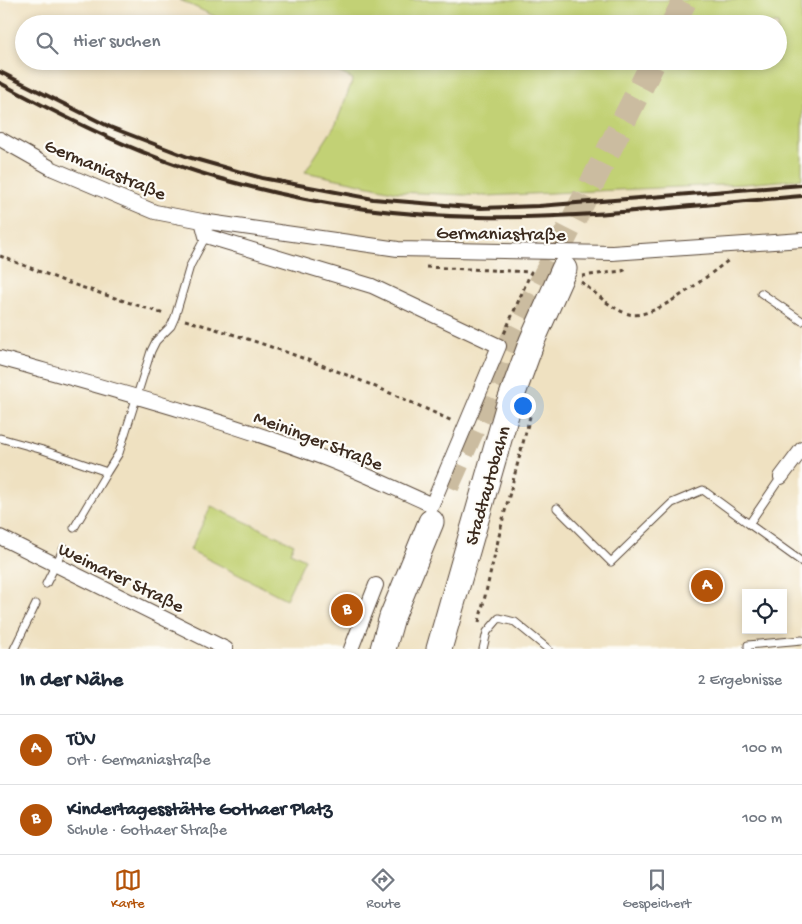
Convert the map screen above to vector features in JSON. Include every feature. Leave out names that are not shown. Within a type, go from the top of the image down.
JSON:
[{"type":"highway","name":"Stadtautobahn","points":[[439,649],[509,404],[569,279]]},
{"type":"highway","points":[[383,649],[392,617],[431,522]]},
{"type":"street","name":"Germaniastraße","points":[[0,139],[53,169],[154,212],[202,221],[398,249],[612,253],[802,240]]},
{"type":"street","points":[[202,221],[206,236],[372,286],[499,346]]},
{"type":"street","name":"Meininger Straße","points":[[0,358],[136,396],[325,458],[432,505],[499,346]]},
{"type":"street","points":[[781,477],[802,449]]},
{"type":"street","name":"Weimarer Straße","points":[[0,537],[226,649]]},
{"type":"street","points":[[351,649],[376,585]]},
{"type":"lane","points":[[74,528],[119,453],[136,396],[156,340],[171,326],[176,317],[190,266],[206,236]]},
{"type":"lane","points":[[761,293],[802,321]]},
{"type":"lane","points":[[0,438],[43,450],[107,472]]},
{"type":"lane","points":[[749,524],[781,477]]},
{"type":"lane","points":[[557,508],[611,562],[672,503],[703,490],[802,562]]},
{"type":"lane","points":[[46,584],[64,548]]},
{"type":"lane","points":[[14,649],[36,604]]},
{"type":"lane","points":[[483,649],[487,632],[499,618],[515,622],[548,649]]},
{"type":"lane","points":[[748,649],[748,645],[802,640]]},
{"type":"path","points":[[569,279],[578,280],[630,315],[654,310],[730,259],[739,244]]},
{"type":"path","points":[[0,256],[70,283],[245,337],[330,367],[465,426]]},
{"type":"path","points":[[419,266],[531,272],[499,346]]},
{"type":"path","points":[[479,624],[502,519],[533,403]]},
{"type":"green space","points":[[180,0],[802,0],[802,179],[744,184],[487,196],[397,192],[305,172],[336,124],[353,79],[334,70],[787,70],[787,15],[212,15]]},
{"type":"green space","points":[[211,506],[294,544],[290,552],[305,559],[286,599],[190,550]]},
{"type":"tunnel","points":[[678,15],[685,0]]},
{"type":"tunnel","points":[[447,486],[508,349],[649,70]]},
{"type":"railway","points":[[0,72],[110,127],[188,157],[262,178],[373,199],[481,208],[539,206],[802,185]]},
{"type":"railway","points":[[0,83],[82,125],[166,161],[256,188],[350,207],[447,216],[519,217],[641,211],[802,196]]},
{"type":"place","name":"TÜV","points":[[707,586]]},
{"type":"place","name":"Kindertagesstätte Gothaer Platz","points":[[347,610]]}]
